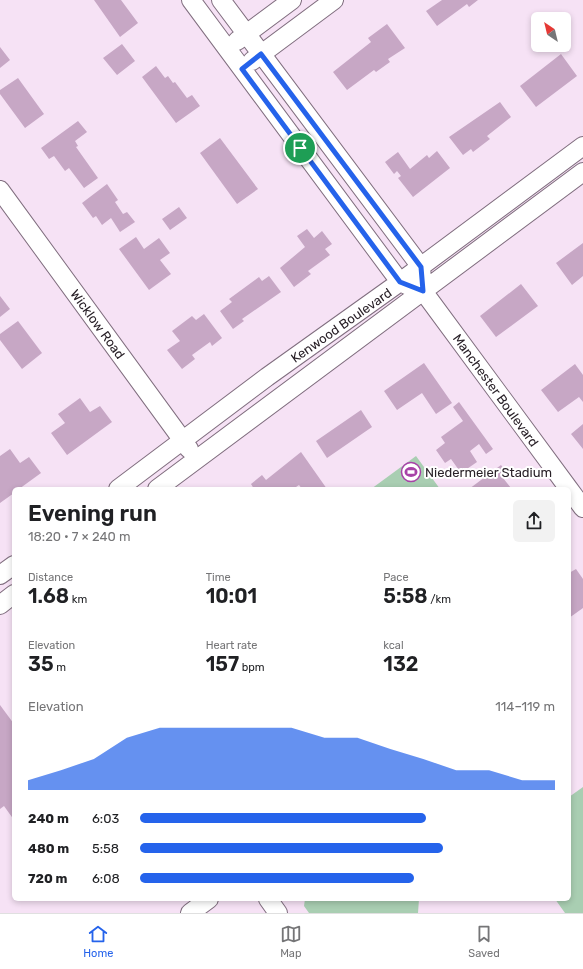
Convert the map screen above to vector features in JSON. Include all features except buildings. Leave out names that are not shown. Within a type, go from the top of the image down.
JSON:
[{"type":"street","points":[[191,0],[400,282],[423,291],[421,267],[221,0]]},
{"type":"street","points":[[227,48],[292,0]]},
{"type":"street","points":[[242,69],[334,0]]},
{"type":"street","name":"Kenwood Boulevard","points":[[121,487],[267,377],[421,267],[583,146]]},
{"type":"street","name":"Kenwood Boulevard","points":[[160,487],[583,172]]},
{"type":"street","name":"Wicklow Road","points":[[0,190],[197,459]]},
{"type":"street","name":"Manchester Boulevard","points":[[423,291],[566,487]]},
{"type":"street","name":"Manchester Boulevard","points":[[571,493],[583,508]]},
{"type":"street","points":[[0,575],[12,566]]},
{"type":"street","points":[[0,605],[12,596]]},
{"type":"street","points":[[190,913],[206,901]]},
{"type":"street","points":[[269,901],[278,913]]},
{"type":"green space","name":"Niedermeier Stadium","points":[[416,456],[439,487],[374,487]]},
{"type":"green space","points":[[583,787],[583,913],[565,913],[556,901],[571,901],[571,796]]},
{"type":"green space","points":[[305,901],[419,901],[418,913],[309,913],[304,906]]},
{"type":"place","name":"Niedermeier Stadium","points":[[411,472]]},
{"type":"route","points":[[261,54],[421,267],[423,291],[400,282],[300,148],[242,69],[261,54]]}]
